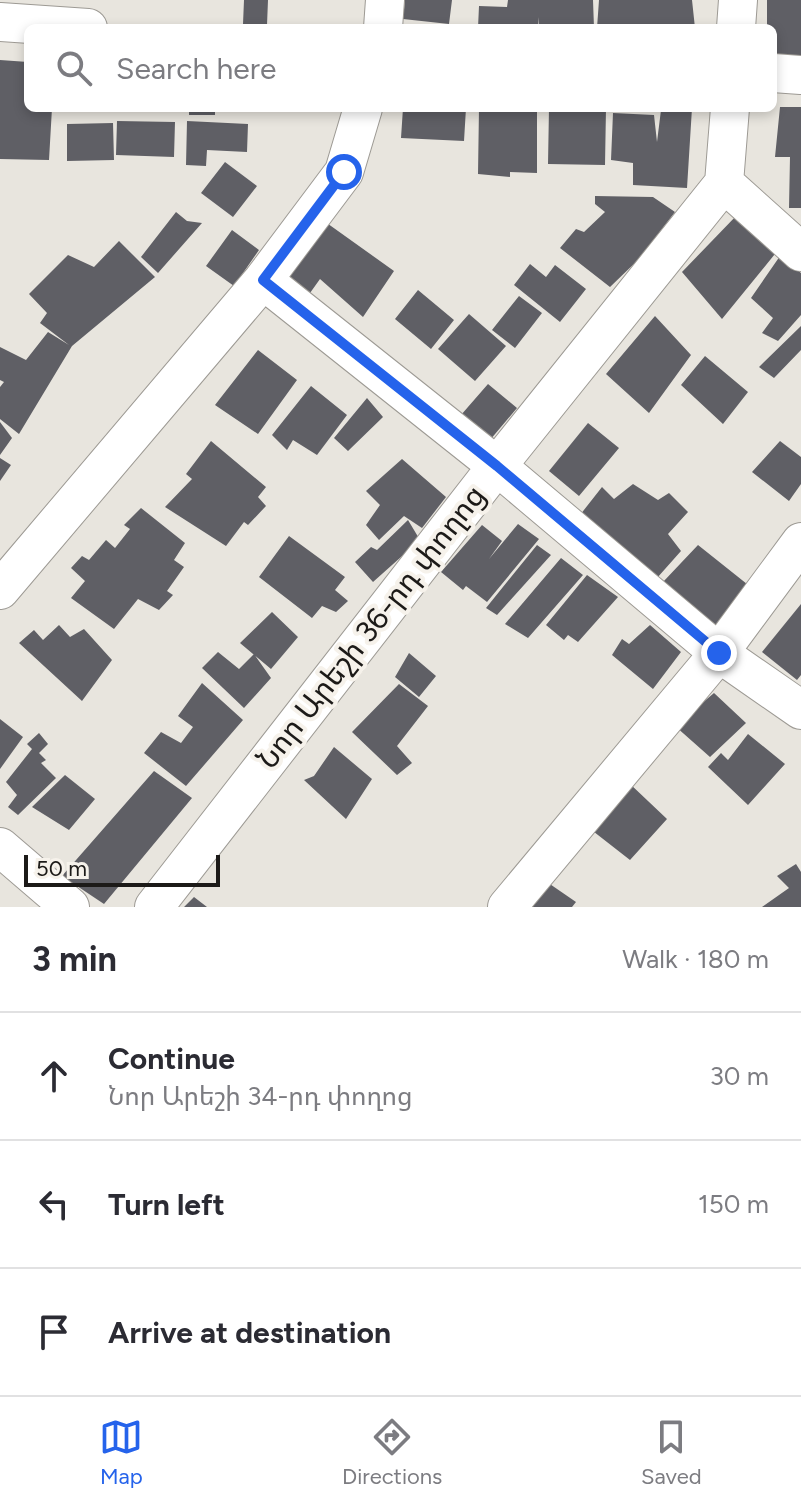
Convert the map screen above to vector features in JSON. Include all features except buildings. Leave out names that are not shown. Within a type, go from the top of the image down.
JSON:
[{"type":"street","points":[[383,24],[385,0]]},
{"type":"street","points":[[736,24],[738,0]]},
{"type":"street","points":[[0,22],[29,24]]},
{"type":"street","points":[[777,73],[801,75]]},
{"type":"street","points":[[0,590],[263,280],[344,172],[362,112]]},
{"type":"street","points":[[730,112],[724,183],[801,252]]},
{"type":"street","name":"Նոր Արեշի 36-րդ փողոց","points":[[154,907],[497,466],[724,183]]},
{"type":"street","points":[[263,280],[497,466],[719,653],[801,710]]},
{"type":"street","points":[[507,907],[719,653],[801,542]]},
{"type":"street","points":[[0,847],[70,907]]},
{"type":"route","points":[[344,172],[263,280],[497,466],[719,653]]}]
